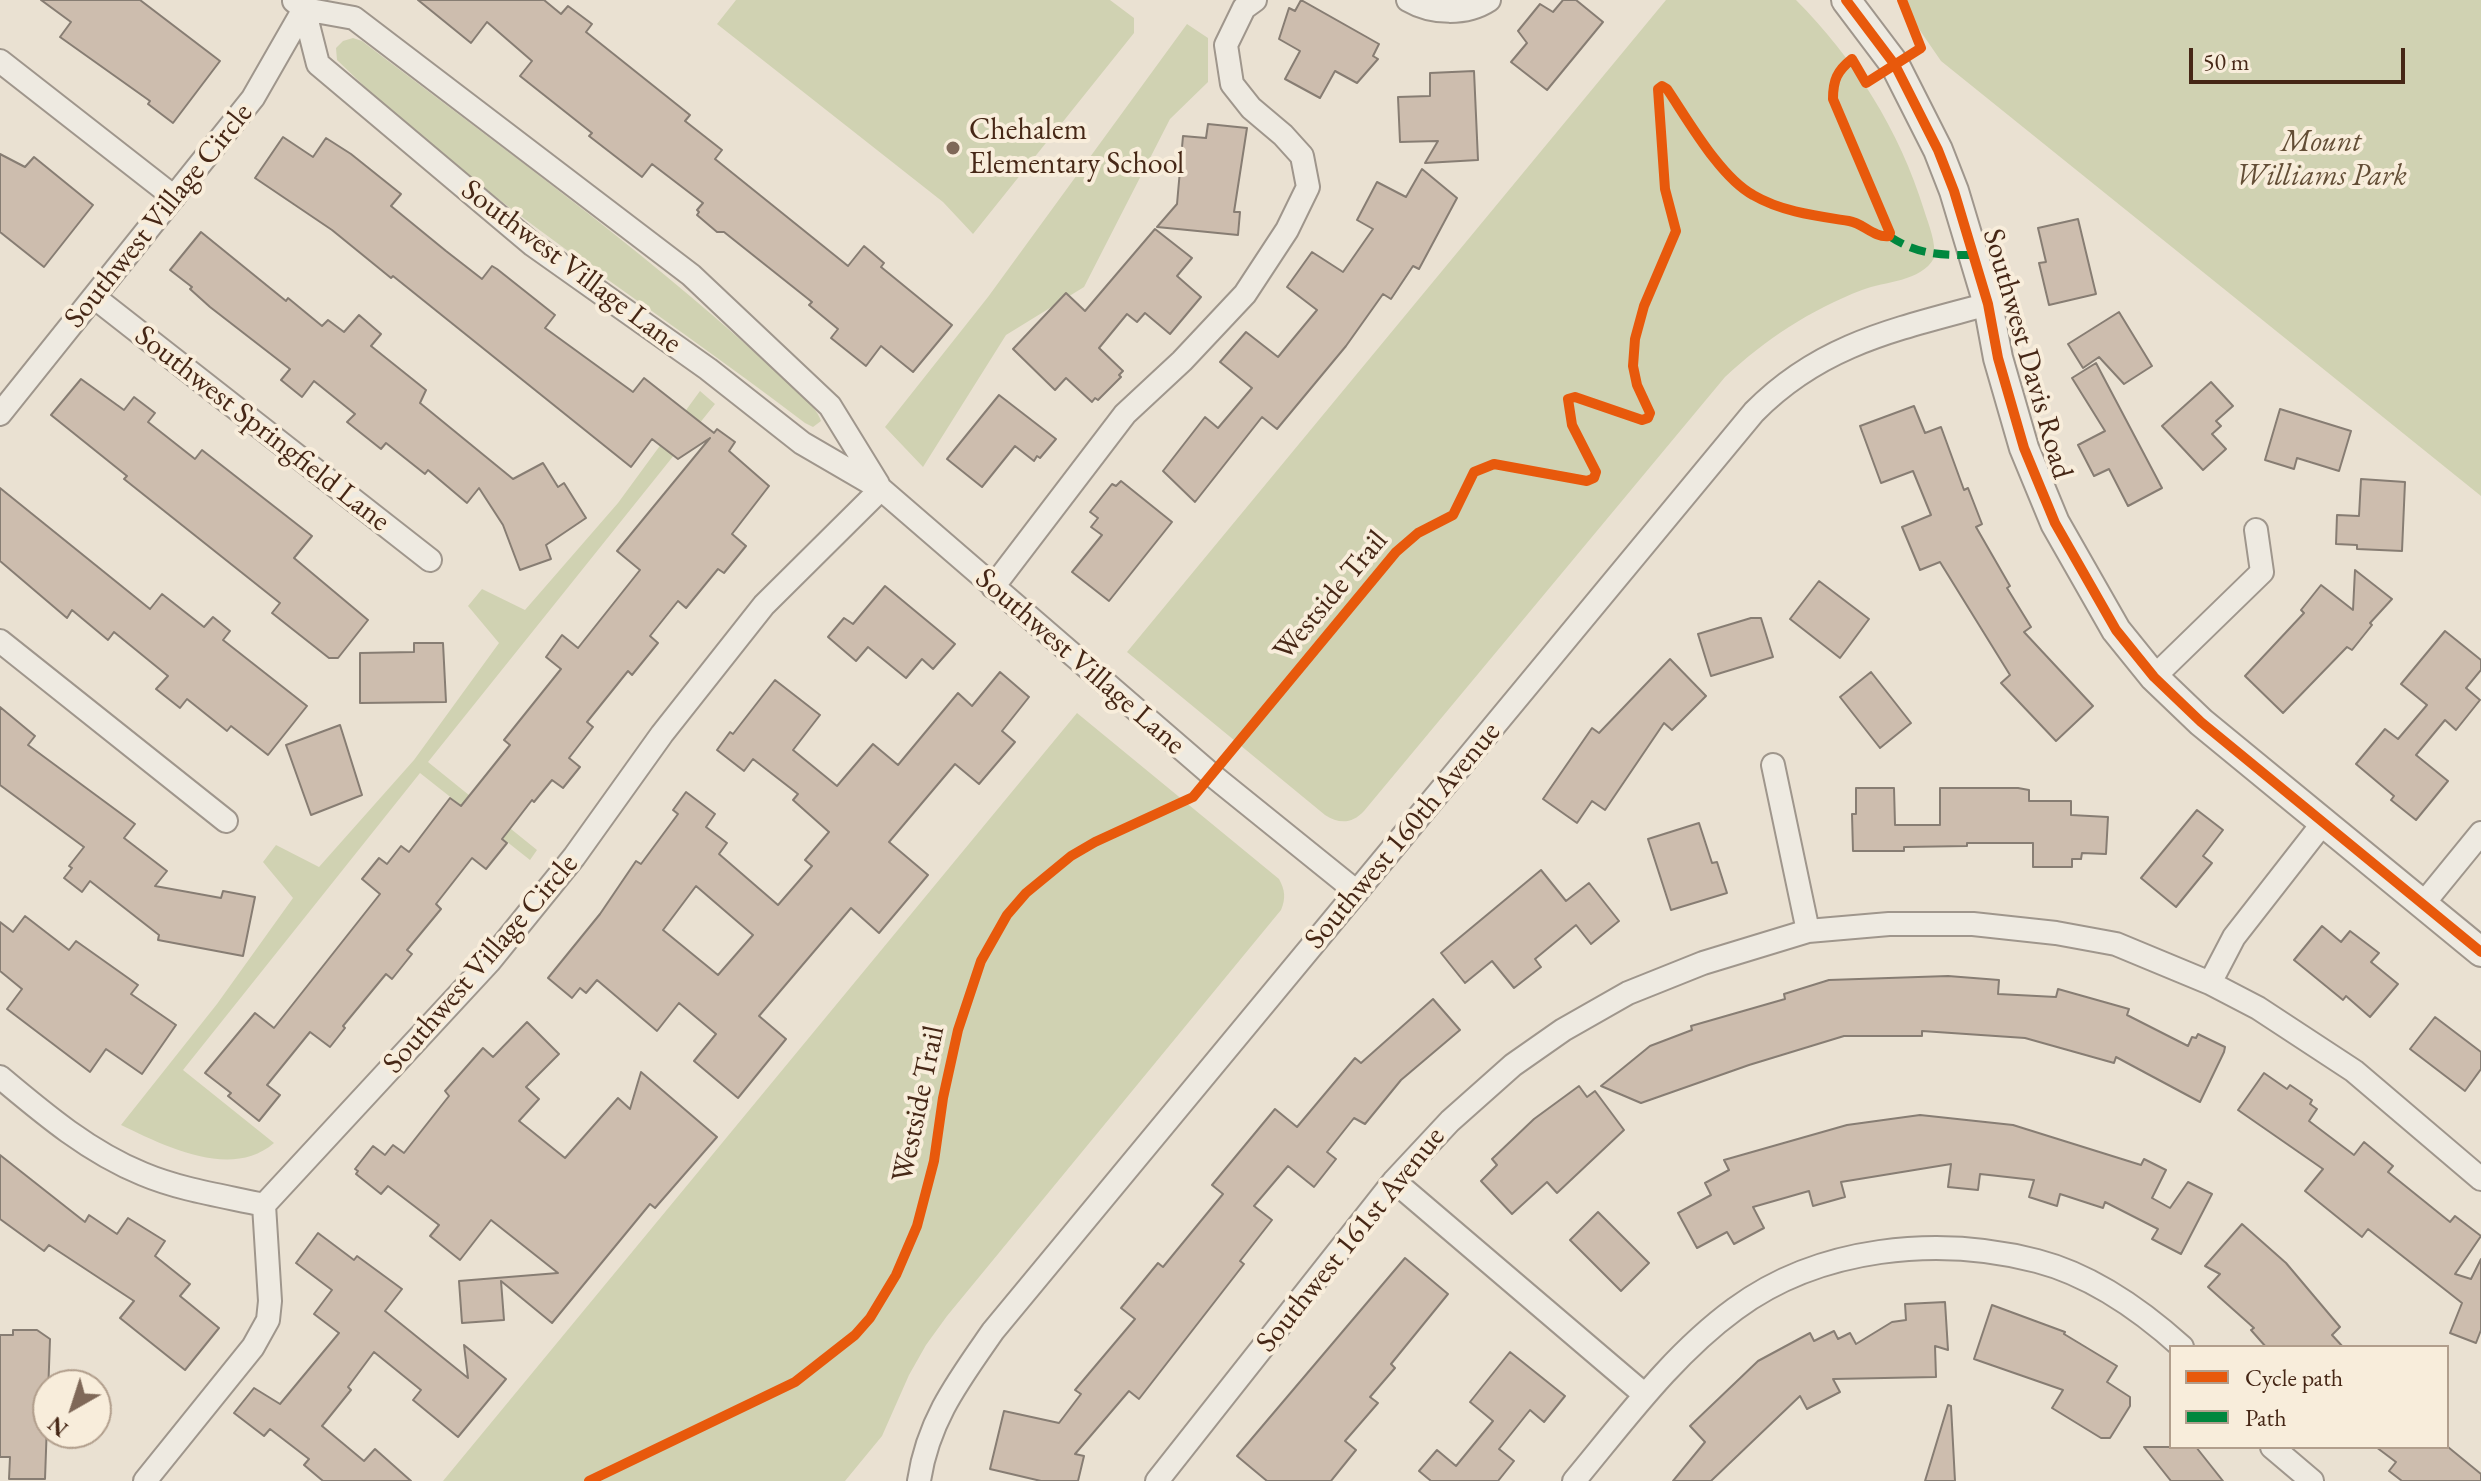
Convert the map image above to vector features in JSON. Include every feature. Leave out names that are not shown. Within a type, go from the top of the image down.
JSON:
[{"type":"street","points":[[993,587],[1125,414],[1182,361],[1245,294],[1287,230],[1308,187],[1302,156],[1251,108],[1232,84],[1226,45],[1244,8],[1255,0]]},
{"type":"street","points":[[1408,0],[1419,6],[1448,12],[1481,5],[1489,0]]},
{"type":"street","name":"Southwest Davis Road","points":[[1846,0],[1895,65],[1938,150],[1954,191],[1988,304],[1998,358],[2024,448],[2055,523],[2116,630],[2154,677],[2201,722],[2481,952]]},
{"type":"street","name":"Southwest Village Lane","points":[[298,4],[354,18],[691,275],[830,406],[881,489]]},
{"type":"street","name":"Southwest Village Lane","points":[[298,4],[318,64],[533,245],[708,369],[802,443],[881,489],[1212,775],[1357,892]]},
{"type":"street","name":"Southwest Village Circle","points":[[0,414],[253,98],[298,4]]},
{"type":"street","points":[[0,61],[174,197]]},
{"type":"street","name":"Southwest Springfield Lane","points":[[94,297],[430,560]]},
{"type":"street","name":"Southwest 160th Avenue","points":[[919,1481],[923,1455],[935,1421],[949,1394],[993,1331],[1737,431],[1792,377],[1854,344],[1988,304]]},
{"type":"street","name":"Southwest Village Circle","points":[[264,1205],[489,962],[574,857],[662,734],[764,605],[881,489]]},
{"type":"street","points":[[2154,677],[2262,572],[2256,530]]},
{"type":"street","points":[[0,641],[226,821]]},
{"type":"street","points":[[1773,765],[1808,931]]},
{"type":"street","points":[[2210,983],[2234,937],[2323,823]]},
{"type":"street","points":[[2423,904],[2481,833]]},
{"type":"street","name":"Southwest 161st Avenue","points":[[1157,1481],[1394,1181],[1450,1121],[1513,1065],[1563,1030],[1628,993],[1703,963],[1808,931],[1889,924],[1973,924],[2056,933],[2116,944],[2210,983],[2258,1008],[2354,1071],[2481,1179]]},
{"type":"street","points":[[0,1077],[65,1131],[143,1174],[264,1205],[270,1301],[268,1320],[253,1347],[145,1481]]},
{"type":"street","points":[[1394,1181],[1645,1395]]},
{"type":"street","points":[[1574,1481],[1645,1395],[1698,1340],[1735,1309],[1772,1285],[1807,1270],[1856,1256],[1895,1250],[1943,1248],[1992,1252],[2039,1262],[2086,1280],[2129,1305],[2179,1345]]},
{"type":"street","points":[[2274,1449],[2312,1481]]},
{"type":"green space","points":[[736,0],[1110,0],[1134,18],[1134,33],[973,234],[943,202],[717,24]]},
{"type":"green space","points":[[1666,0],[1796,0],[1856,71],[1888,124],[1914,181],[1932,234],[1934,258],[1912,276],[1862,290],[1807,316],[1756,350],[1725,377],[1364,811],[1350,820],[1330,818],[1127,652]]},
{"type":"green space","name":"Mount Williams Park","points":[[1899,0],[2481,0],[2481,496],[1941,61]]},
{"type":"green space","points":[[1187,24],[1208,38],[1208,82],[1170,119],[1084,287],[1006,335],[923,467],[885,427],[988,297]]},
{"type":"green space","points":[[353,38],[362,41],[515,157],[666,276],[796,389],[821,421],[813,427],[805,423],[565,249],[448,159],[337,60],[336,48],[343,41]]},
{"type":"green space","points":[[700,391],[715,404],[428,762],[537,850],[530,860],[420,773],[183,1070],[274,1143],[257,1154],[238,1159],[218,1159],[177,1150],[121,1125],[217,1004],[293,898],[263,862],[276,845],[319,867],[414,760],[499,643],[468,606],[482,589],[525,610],[618,503]]},
{"type":"green space","points":[[1077,713],[1279,879],[1283,887],[1283,906],[947,1316],[909,1375],[882,1436],[845,1481],[443,1481]]},
{"type":"building","points":[[41,0],[140,0],[220,61],[173,123],[148,104],[150,101],[60,37],[71,22]]},
{"type":"building","points":[[418,0],[544,0],[561,14],[568,6],[592,24],[586,32],[690,115],[685,121],[722,150],[715,159],[848,266],[864,246],[884,263],[881,267],[952,325],[913,372],[881,346],[866,366],[831,338],[838,329],[809,305],[812,302],[724,232],[717,232],[697,215],[703,203],[652,164],[642,177],[520,76],[532,61],[487,22],[471,43]]},
{"type":"building","points":[[1301,0],[1379,44],[1373,56],[1378,59],[1357,83],[1335,71],[1320,98],[1285,79],[1300,51],[1279,39],[1289,8],[1295,11]]},
{"type":"building","points":[[1563,0],[1576,0],[1603,22],[1547,90],[1511,62],[1527,43],[1518,31],[1540,4],[1553,12]]},
{"type":"building","points":[[1474,71],[1478,160],[1425,163],[1438,141],[1400,142],[1398,97],[1430,96],[1430,73]]},
{"type":"building","points":[[1208,124],[1247,128],[1234,212],[1240,212],[1238,235],[1157,227],[1177,204],[1183,136],[1206,138]]},
{"type":"building","points":[[283,137],[313,157],[326,138],[351,154],[401,194],[391,206],[446,251],[482,279],[492,266],[497,269],[555,315],[545,328],[633,392],[644,378],[714,433],[717,429],[735,442],[729,451],[769,486],[732,534],[746,546],[724,573],[718,569],[686,608],[678,601],[650,636],[658,643],[632,675],[628,671],[587,722],[593,727],[569,758],[580,767],[563,788],[552,780],[534,802],[532,800],[502,839],[507,843],[486,869],[472,858],[436,904],[441,909],[407,950],[412,954],[392,979],[386,974],[343,1026],[345,1028],[330,1047],[310,1032],[267,1085],[280,1095],[259,1121],[205,1073],[255,1013],[274,1028],[380,894],[362,879],[379,858],[387,864],[401,846],[409,852],[450,798],[461,806],[510,745],[504,740],[561,669],[546,657],[562,635],[578,648],[640,570],[617,551],[710,438],[678,459],[652,439],[631,467],[393,276],[391,278],[332,230],[255,178]]},
{"type":"building","points":[[0,154],[25,167],[34,157],[93,205],[44,267],[0,232]]},
{"type":"building","points":[[1422,169],[1457,198],[1419,269],[1413,266],[1391,299],[1383,294],[1346,346],[1277,429],[1262,417],[1195,502],[1163,471],[1205,417],[1218,428],[1252,388],[1220,362],[1246,332],[1278,357],[1317,310],[1287,287],[1312,252],[1343,272],[1373,229],[1357,220],[1377,182],[1406,197]]},
{"type":"building","points":[[2078,219],[2096,294],[2049,305],[2039,263],[2046,262],[2038,228]]},
{"type":"building","points":[[1155,229],[1192,258],[1177,276],[1201,297],[1170,334],[1145,313],[1137,322],[1127,314],[1099,348],[1123,371],[1119,375],[1121,377],[1098,400],[1095,398],[1092,402],[1066,378],[1055,390],[1013,349],[1066,293],[1085,311]]},
{"type":"building","points":[[201,232],[322,326],[328,320],[344,332],[359,315],[381,334],[371,346],[426,390],[420,403],[513,479],[543,463],[558,487],[564,483],[586,518],[546,545],[551,559],[520,570],[503,525],[479,488],[467,503],[428,470],[425,474],[386,443],[381,449],[347,422],[355,414],[314,381],[302,397],[281,380],[290,369],[210,307],[190,289],[192,287],[170,270]]},
{"type":"building","points":[[2119,312],[2152,366],[2124,384],[2099,357],[2083,368],[2068,344]]},
{"type":"building","points":[[2096,363],[2162,488],[2128,506],[2109,469],[2094,476],[2078,445],[2105,431],[2072,378]]},
{"type":"building","points":[[81,379],[124,410],[134,397],[155,413],[148,422],[195,459],[202,450],[312,536],[294,558],[368,620],[338,658],[329,658],[272,613],[280,603],[124,479],[127,476],[51,415]]},
{"type":"building","points":[[2211,382],[2233,406],[2216,421],[2221,426],[2212,434],[2226,449],[2203,470],[2162,426]]},
{"type":"building","points":[[999,395],[1056,439],[1034,461],[1015,446],[982,487],[947,459]]},
{"type":"building","points":[[1914,406],[1925,433],[1941,427],[1964,490],[1968,488],[1982,524],[1976,527],[2031,627],[2024,632],[2093,706],[2056,741],[2001,683],[2010,675],[1940,562],[1920,570],[1902,527],[1931,515],[1913,471],[1881,483],[1860,426]]},
{"type":"building","points":[[2280,409],[2351,431],[2339,471],[2297,458],[2294,469],[2265,460]]},
{"type":"building","points":[[2361,479],[2405,482],[2402,551],[2357,549],[2357,545],[2336,544],[2337,515],[2359,516]]},
{"type":"building","points":[[1121,481],[1172,522],[1109,601],[1072,572],[1102,535],[1091,527],[1098,518],[1090,512],[1112,484],[1116,486]]},
{"type":"building","points":[[0,488],[150,609],[162,594],[204,627],[213,617],[230,631],[223,640],[307,706],[268,755],[231,726],[227,731],[187,699],[180,708],[156,689],[168,676],[114,632],[108,640],[72,610],[67,618],[0,561]]},
{"type":"building","points":[[2355,570],[2392,599],[2370,623],[2372,625],[2352,650],[2347,647],[2283,713],[2245,676],[2304,613],[2301,610],[2321,585],[2353,610]]},
{"type":"building","points":[[1819,581],[1869,619],[1840,658],[1790,619]]},
{"type":"building","points":[[885,586],[955,644],[933,669],[922,659],[906,678],[868,647],[856,661],[828,637],[844,618],[853,624]]},
{"type":"building","points":[[1751,618],[1761,618],[1773,657],[1711,676],[1698,634]]},
{"type":"building","points":[[2445,631],[2481,660],[2481,670],[2466,688],[2480,700],[2456,730],[2445,720],[2416,755],[2448,781],[2416,820],[2391,800],[2394,796],[2356,764],[2385,729],[2398,739],[2427,705],[2401,684]]},
{"type":"building","points":[[414,643],[443,643],[446,702],[360,703],[360,653],[414,652]]},
{"type":"building","points":[[1670,659],[1706,696],[1672,730],[1664,723],[1605,810],[1592,801],[1577,823],[1543,799],[1592,728],[1599,733]]},
{"type":"building","points":[[1000,672],[1029,697],[1002,731],[1015,742],[979,784],[955,764],[889,842],[928,875],[879,933],[851,908],[759,1016],[786,1039],[738,1098],[694,1061],[716,1034],[679,1003],[657,1031],[597,980],[586,993],[580,988],[572,998],[548,978],[600,914],[636,861],[641,864],[678,814],[673,810],[686,792],[715,814],[706,827],[727,843],[719,854],[778,905],[812,866],[805,860],[829,832],[793,800],[798,794],[753,759],[744,771],[717,750],[775,680],[820,715],[793,750],[837,786],[873,744],[898,765],[958,693],[972,706]],"holes":[[[696,886],[753,935],[718,975],[663,930]]]},
{"type":"building","points":[[1871,672],[1911,723],[1880,748],[1840,697]]},
{"type":"building","points":[[0,707],[35,736],[28,745],[135,824],[124,838],[167,871],[155,886],[221,898],[223,891],[255,897],[243,956],[158,940],[159,935],[90,881],[82,892],[64,878],[84,847],[0,785]]},
{"type":"building","points":[[340,725],[362,795],[311,815],[286,745]]},
{"type":"building","points":[[1856,788],[1894,788],[1895,825],[1940,825],[1940,788],[2018,788],[2029,790],[2029,801],[2071,801],[2071,815],[2108,817],[2106,854],[2082,853],[2081,859],[2072,859],[2072,867],[2033,867],[2033,843],[1967,843],[1967,846],[1904,847],[1904,851],[1853,851],[1852,814],[1856,814]]},
{"type":"building","points":[[2197,810],[2223,830],[2203,856],[2212,863],[2176,907],[2141,878]]},
{"type":"building","points":[[1699,823],[1712,863],[1717,862],[1727,893],[1671,910],[1648,839]]},
{"type":"building","points":[[1541,870],[1566,901],[1589,883],[1619,921],[1591,944],[1576,925],[1535,959],[1541,967],[1514,988],[1492,961],[1465,983],[1441,953]]},
{"type":"building","points":[[25,916],[69,950],[76,941],[138,985],[131,994],[176,1025],[142,1074],[106,1049],[90,1072],[7,1009],[22,989],[0,971],[0,922],[13,932]]},
{"type":"building","points":[[2322,926],[2341,942],[2350,931],[2379,953],[2371,962],[2398,984],[2370,1017],[2346,996],[2343,1000],[2294,960]]},
{"type":"building","points":[[1948,976],[1999,980],[1998,994],[2056,997],[2058,989],[2129,1009],[2127,1015],[2188,1046],[2192,1037],[2196,1038],[2198,1034],[2225,1047],[2224,1052],[2200,1102],[2116,1057],[2114,1063],[2025,1038],[1922,1031],[1922,1036],[1844,1036],[1641,1103],[1601,1086],[1650,1046],[1692,1030],[1691,1026],[1785,999],[1784,994],[1829,980]]},
{"type":"building","points":[[1433,999],[1460,1030],[1401,1080],[1365,1124],[1354,1118],[1327,1152],[1336,1159],[1314,1187],[1288,1166],[1254,1206],[1272,1220],[1240,1261],[1244,1264],[1139,1399],[1129,1391],[1075,1454],[1084,1456],[1078,1481],[1041,1481],[990,1469],[1004,1411],[1059,1423],[1081,1394],[1075,1390],[1135,1319],[1121,1308],[1158,1263],[1163,1267],[1223,1194],[1212,1185],[1275,1109],[1297,1127],[1355,1058],[1361,1063]]},
{"type":"building","points":[[2435,1017],[2481,1052],[2481,1069],[2465,1091],[2410,1049]]},
{"type":"building","points":[[527,1022],[559,1054],[526,1087],[539,1099],[519,1121],[565,1158],[618,1098],[630,1109],[641,1072],[717,1137],[655,1208],[650,1204],[552,1323],[501,1281],[504,1320],[462,1323],[459,1281],[558,1273],[491,1220],[460,1260],[430,1236],[439,1225],[388,1186],[381,1194],[356,1174],[358,1171],[355,1169],[373,1146],[385,1155],[393,1145],[404,1153],[449,1096],[445,1091],[483,1048],[493,1057]]},
{"type":"building","points":[[2264,1073],[2287,1089],[2290,1085],[2312,1100],[2310,1104],[2317,1109],[2309,1121],[2354,1155],[2364,1142],[2393,1166],[2388,1172],[2450,1222],[2455,1216],[2481,1236],[2455,1274],[2471,1279],[2481,1259],[2481,1330],[2476,1343],[2450,1333],[2462,1303],[2368,1229],[2362,1237],[2305,1191],[2323,1169],[2238,1110]]},
{"type":"building","points":[[1579,1086],[1587,1097],[1595,1091],[1624,1130],[1557,1193],[1547,1182],[1512,1214],[1481,1181],[1497,1165],[1492,1159],[1534,1119]]},
{"type":"building","points":[[1920,1115],[2013,1125],[2141,1165],[2144,1159],[2166,1170],[2152,1198],[2170,1208],[2188,1182],[2212,1194],[2181,1254],[2152,1239],[2158,1229],[2105,1202],[2103,1208],[2060,1194],[2057,1206],[2029,1197],[2034,1180],[1980,1174],[1978,1190],[1948,1187],[1951,1164],[1841,1182],[1845,1197],[1813,1206],[1809,1191],[1753,1207],[1764,1228],[1734,1244],[1727,1232],[1697,1248],[1678,1213],[1711,1195],[1705,1183],[1729,1170],[1724,1160],[1847,1125]]},
{"type":"building","points":[[0,1155],[85,1222],[89,1215],[117,1234],[128,1218],[165,1241],[155,1256],[190,1284],[180,1296],[219,1328],[185,1370],[120,1318],[134,1301],[49,1245],[44,1251],[0,1219]]},
{"type":"building","points":[[1598,1212],[1649,1263],[1621,1291],[1570,1240]]},
{"type":"building","points":[[2242,1224],[2286,1263],[2340,1327],[2332,1335],[2341,1345],[2264,1345],[2251,1330],[2254,1328],[2208,1287],[2220,1274],[2205,1266]]},
{"type":"building","points":[[318,1233],[354,1260],[357,1256],[402,1289],[385,1311],[468,1378],[464,1345],[506,1379],[458,1437],[413,1400],[421,1390],[374,1352],[348,1387],[351,1390],[322,1426],[364,1461],[375,1449],[411,1481],[323,1481],[304,1465],[309,1459],[270,1429],[264,1436],[234,1413],[254,1388],[280,1404],[339,1333],[314,1314],[332,1290],[296,1263]]},
{"type":"building","points":[[1405,1258],[1448,1294],[1391,1364],[1395,1368],[1370,1397],[1378,1403],[1345,1441],[1356,1450],[1331,1481],[1267,1481],[1237,1456]]},
{"type":"building","points":[[1945,1302],[1948,1350],[1935,1346],[1936,1377],[1833,1379],[1840,1392],[1807,1409],[1800,1396],[1711,1481],[1673,1481],[1705,1442],[1690,1426],[1758,1361],[1810,1333],[1814,1341],[1834,1331],[1838,1339],[1850,1333],[1856,1344],[1892,1322],[1906,1320],[1905,1304]]},
{"type":"building","points":[[1992,1305],[2065,1332],[2117,1366],[2107,1382],[2130,1397],[2130,1406],[2110,1438],[2101,1438],[2052,1408],[2063,1390],[1974,1359]]},
{"type":"building","points":[[13,1330],[37,1330],[50,1339],[49,1369],[32,1369],[32,1449],[46,1449],[45,1479],[9,1479],[10,1457],[0,1457],[0,1335],[13,1335]]},
{"type":"building","points":[[1510,1352],[1565,1396],[1544,1422],[1530,1410],[1499,1449],[1514,1461],[1498,1481],[1431,1481],[1419,1471],[1437,1450],[1456,1466],[1493,1421],[1470,1402]]},
{"type":"building","points":[[1948,1405],[1951,1406],[1955,1481],[1925,1481]]},
{"type":"building","points":[[2144,1447],[2198,1449],[2223,1481],[2171,1481]]},
{"type":"building","points":[[2449,1448],[2481,1474],[2481,1481],[2402,1481],[2389,1471],[2396,1462],[2379,1449]]},
{"type":"marked path","points":[[1889,236],[1930,253],[1974,255]]},
{"type":"cycle path","points":[[1846,0],[1895,65],[1938,150],[1954,191],[1988,304],[1998,358],[2024,448],[2055,523],[2116,630],[2154,677],[2201,722],[2481,952]]},
{"type":"cycle path","name":"Westside Trail","points":[[589,1481],[795,1382],[855,1335],[870,1318],[896,1275],[917,1226],[934,1161],[943,1098],[958,1030],[981,961],[1007,915],[1026,893],[1071,856],[1095,842],[1193,797],[1396,552],[1418,533],[1453,515],[1474,472],[1494,464],[1587,481],[1594,478],[1596,472],[1572,425],[1568,399],[1575,397],[1642,420],[1648,418],[1650,413],[1637,385],[1633,366],[1635,339],[1644,306],[1676,231],[1665,189],[1658,89],[1662,86],[1667,89],[1717,162],[1753,195],[1788,209],[1854,222],[1878,235],[1889,236],[1833,99],[1833,92],[1837,76],[1852,59],[1866,83],[1921,48],[1902,0]]},
{"type":"place","name":"Chehalem Elementary School","points":[[953,148]]}]
